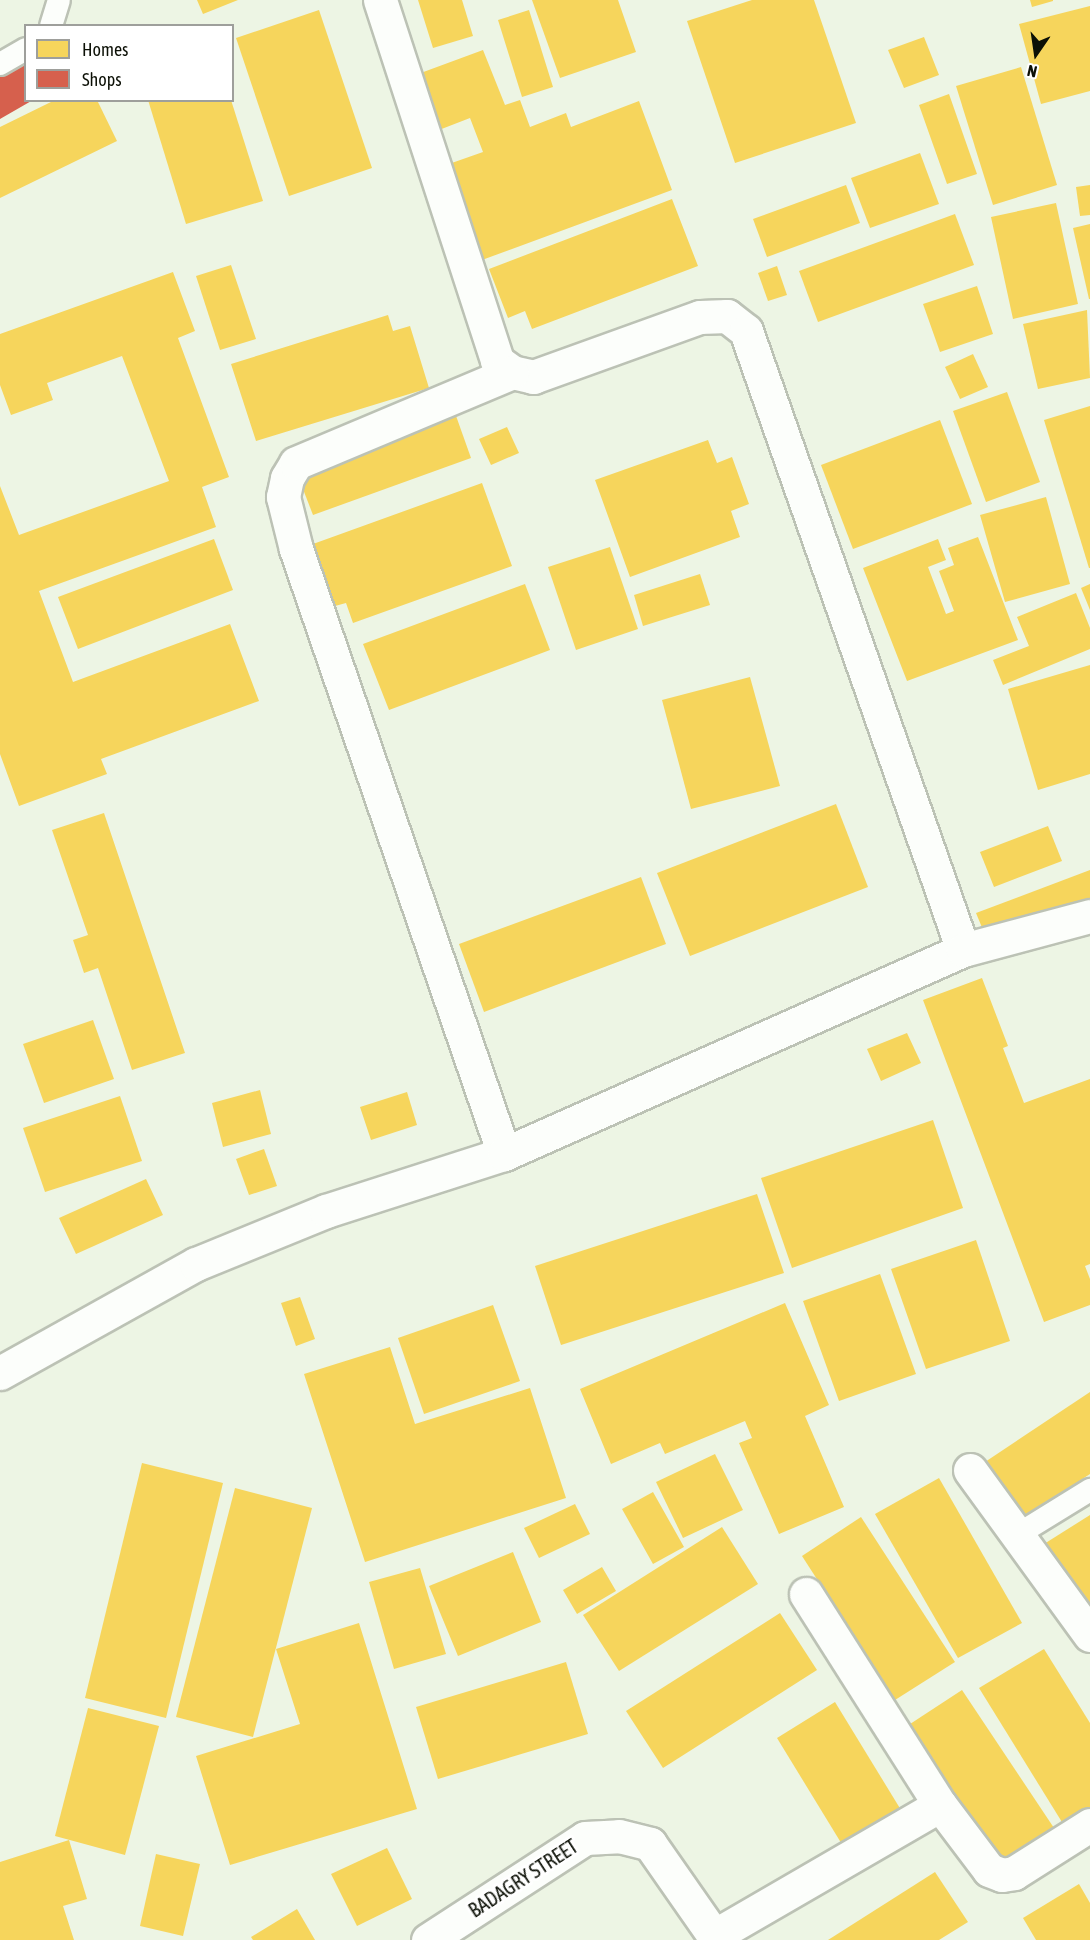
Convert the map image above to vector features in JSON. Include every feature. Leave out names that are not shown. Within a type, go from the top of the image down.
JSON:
[{"type":"street","points":[[380,0],[497,361],[512,372],[533,377],[700,317],[727,316],[746,331],[963,950]]},
{"type":"street","points":[[504,1154],[296,549],[283,497],[287,478],[296,463],[512,372]]},
{"type":"street","points":[[0,1373],[196,1264],[326,1211],[504,1154],[963,950],[1090,916]]},
{"type":"street","points":[[970,1470],[1090,1635]]},
{"type":"street","points":[[806,1594],[940,1805],[989,1870],[1002,1875],[1014,1873],[1090,1825]]},
{"type":"street","points":[[716,1938],[940,1805]]},
{"type":"street","name":"BADAGRY STREET","points":[[428,1940],[585,1838],[619,1836],[650,1844],[716,1938]]},
{"type":"lane","points":[[52,24],[59,0]]},
{"type":"lane","points":[[0,64],[24,50]]},
{"type":"lane","points":[[1017,1535],[1090,1490]]},
{"type":"building: Homes","points":[[197,0],[238,0],[203,14]]},
{"type":"building: Homes","points":[[418,0],[462,0],[473,36],[433,48]]},
{"type":"building: Homes","points":[[532,0],[618,0],[636,52],[560,78]]},
{"type":"building: Homes","points":[[752,0],[814,0],[856,123],[735,163],[687,21]]},
{"type":"building: Homes","points":[[1030,0],[1053,0],[1053,1],[1032,7]]},
{"type":"building: Homes","points":[[1090,6],[1090,91],[1041,104],[1019,24]]},
{"type":"building: Homes","points":[[319,10],[372,168],[289,196],[236,38]]},
{"type":"building: Homes","points":[[529,10],[553,87],[522,97],[498,20]]},
{"type":"building: Homes","points":[[924,37],[939,75],[904,88],[888,50]]},
{"type":"building: Homes","points":[[483,50],[505,105],[520,100],[530,127],[566,113],[571,127],[639,101],[672,190],[482,260],[446,165],[483,152],[470,118],[439,130],[418,74]]},
{"type":"building: Homes","points":[[1021,67],[1057,185],[993,205],[956,86]]},
{"type":"building: Homes","points":[[949,94],[977,174],[947,184],[919,105]]},
{"type":"building: Homes","points":[[51,102],[98,102],[117,141],[0,198],[0,127]]},
{"type":"building: Homes","points":[[149,102],[232,102],[263,201],[186,224]]},
{"type":"building: Homes","points":[[920,153],[939,204],[870,228],[851,178]]},
{"type":"building: Homes","points":[[846,185],[860,223],[767,257],[753,219]]},
{"type":"building: Homes","points":[[1090,185],[1090,215],[1080,216],[1076,187]]},
{"type":"building: Homes","points":[[672,199],[698,266],[532,329],[525,311],[508,318],[489,269]]},
{"type":"building: Homes","points":[[1056,203],[1078,304],[1013,319],[991,217]]},
{"type":"building: Homes","points":[[955,214],[974,265],[818,322],[799,271]]},
{"type":"building: Homes","points":[[1090,224],[1090,299],[1089,299],[1073,228]]},
{"type":"building: Homes","points":[[231,265],[256,339],[220,350],[196,276]]},
{"type":"building: Homes","points":[[777,266],[787,295],[768,301],[758,273]]},
{"type":"building: Homes","points":[[173,272],[195,331],[178,338],[229,477],[202,487],[216,527],[39,591],[73,682],[230,624],[259,701],[101,759],[107,774],[19,806],[0,754],[0,486],[19,535],[169,481],[122,356],[47,383],[53,400],[11,415],[0,385],[0,334]]},
{"type":"building: Homes","points":[[977,286],[993,334],[940,352],[923,304]]},
{"type":"building: Homes","points":[[1087,310],[1090,378],[1038,389],[1023,324]]},
{"type":"building: Homes","points":[[388,315],[393,331],[410,326],[429,388],[256,441],[231,364]]},
{"type":"building: Homes","points":[[973,354],[988,387],[960,399],[945,367]]},
{"type":"building: Homes","points":[[1007,392],[1040,482],[986,502],[953,411]]},
{"type":"building: Homes","points":[[1090,406],[1090,568],[1089,568],[1044,420]]},
{"type":"building: Homes","points":[[455,413],[471,458],[313,515],[296,471]]},
{"type":"building: Homes","points":[[940,420],[972,504],[853,549],[821,465]]},
{"type":"building: Homes","points":[[507,427],[519,453],[491,465],[479,439]]},
{"type":"building: Homes","points":[[708,440],[717,463],[732,457],[749,504],[731,511],[740,537],[630,577],[595,480]]},
{"type":"building: Homes","points":[[482,483],[512,566],[353,623],[346,603],[335,606],[313,544]]},
{"type":"building: Homes","points":[[1046,497],[1070,584],[1005,602],[980,515]]},
{"type":"building: Homes","points":[[978,537],[1018,640],[907,681],[863,568],[938,539],[946,560],[928,567],[946,614],[954,611],[939,571],[954,565],[948,548]]},
{"type":"building: Homes","points":[[214,539],[233,590],[78,649],[58,597]]},
{"type":"building: Homes","points":[[610,547],[638,629],[576,650],[548,567]]},
{"type":"building: Homes","points":[[700,574],[710,605],[643,626],[634,595]]},
{"type":"building: Homes","points":[[525,584],[550,650],[389,710],[363,644]]},
{"type":"building: Homes","points":[[1090,584],[1090,610],[1081,588]]},
{"type":"building: Homes","points":[[1076,593],[1090,628],[1090,649],[1003,685],[993,660],[1029,646],[1017,617]]},
{"type":"building: Homes","points":[[1090,665],[1090,774],[1038,790],[1008,689]]},
{"type":"building: Homes","points":[[750,677],[780,786],[691,809],[662,700]]},
{"type":"building: Homes","points":[[836,804],[868,887],[690,956],[657,873]]},
{"type":"building: Homes","points":[[104,813],[185,1053],[132,1070],[98,968],[84,973],[73,940],[88,935],[52,830]]},
{"type":"building: Homes","points":[[1048,826],[1062,861],[994,887],[980,852]]},
{"type":"building: Homes","points":[[1090,870],[1090,903],[988,942],[976,913]]},
{"type":"building: Homes","points":[[641,877],[666,944],[484,1012],[459,944]]},
{"type":"building: Homes","points":[[982,978],[1008,1046],[1003,1048],[1024,1103],[1090,1079],[1090,1264],[1085,1266],[1090,1279],[1090,1305],[1044,1322],[923,1000]]},
{"type":"building: Homes","points":[[93,1020],[114,1079],[44,1103],[23,1044]]},
{"type":"building: Homes","points":[[907,1033],[921,1063],[881,1081],[867,1049]]},
{"type":"building: Homes","points":[[260,1090],[271,1134],[223,1147],[212,1103]]},
{"type":"building: Homes","points":[[407,1092],[417,1125],[371,1140],[360,1107]]},
{"type":"building: Homes","points":[[120,1096],[142,1161],[45,1192],[23,1128]]},
{"type":"building: Homes","points":[[933,1120],[963,1208],[792,1268],[761,1178]]},
{"type":"building: Homes","points":[[264,1149],[277,1186],[249,1195],[236,1159]]},
{"type":"building: Homes","points":[[146,1179],[163,1215],[76,1254],[59,1218]]},
{"type":"building: Homes","points":[[757,1194],[784,1273],[561,1345],[535,1266]]},
{"type":"building: Homes","points":[[976,1240],[1010,1341],[926,1369],[891,1269]]},
{"type":"building: Homes","points":[[880,1274],[916,1374],[839,1401],[803,1301]]},
{"type":"building: Homes","points":[[300,1297],[315,1339],[296,1346],[281,1303]]},
{"type":"building: Homes","points":[[785,1303],[829,1405],[805,1416],[844,1507],[779,1534],[739,1443],[752,1438],[745,1421],[665,1454],[660,1443],[611,1464],[580,1389]]},
{"type":"building: Homes","points":[[493,1305],[520,1381],[424,1414],[398,1338]]},
{"type":"building: Homes","points":[[390,1347],[415,1424],[530,1388],[566,1498],[365,1562],[304,1374]]},
{"type":"building: Homes","points":[[1090,1392],[1090,1474],[1023,1518],[985,1462]]},
{"type":"building: Homes","points":[[715,1454],[743,1510],[683,1538],[656,1482]]},
{"type":"building: Homes","points":[[142,1463],[223,1483],[166,1718],[85,1698]]},
{"type":"building: Homes","points":[[939,1478],[1022,1623],[958,1658],[875,1514]]},
{"type":"building: Homes","points":[[235,1488],[312,1508],[253,1737],[176,1717]]},
{"type":"building: Homes","points":[[653,1492],[684,1547],[653,1564],[622,1509]]},
{"type":"building: Homes","points":[[575,1504],[590,1534],[539,1558],[524,1528]]},
{"type":"building: Homes","points":[[1090,1515],[1090,1604],[1085,1608],[1044,1544]]},
{"type":"building: Homes","points":[[861,1517],[955,1662],[895,1700],[802,1556]]},
{"type":"building: Homes","points":[[722,1527],[758,1584],[619,1671],[583,1615]]},
{"type":"building: Homes","points":[[513,1552],[541,1622],[458,1656],[429,1586]]},
{"type":"building: Homes","points":[[602,1567],[616,1591],[577,1614],[563,1590]]},
{"type":"building: Homes","points":[[420,1568],[446,1654],[394,1669],[369,1582]]},
{"type":"building: Homes","points":[[780,1613],[817,1670],[663,1768],[626,1711]]},
{"type":"building: Homes","points":[[359,1623],[417,1809],[230,1865],[196,1756],[300,1724],[276,1649]]},
{"type":"building: Homes","points":[[1044,1649],[1090,1723],[1090,1812],[1065,1827],[979,1688]]},
{"type":"building: Homes","points":[[566,1662],[588,1734],[438,1779],[416,1707]]},
{"type":"building: Homes","points":[[962,1690],[1058,1834],[1002,1870],[907,1726]]},
{"type":"building: Homes","points":[[835,1702],[901,1810],[843,1846],[777,1738]]},
{"type":"building: Homes","points":[[88,1708],[159,1726],[125,1855],[55,1836]]},
{"type":"building: Homes","points":[[69,1840],[87,1899],[63,1906],[74,1940],[0,1940],[0,1862]]},
{"type":"building: Homes","points":[[387,1848],[412,1899],[357,1926],[331,1874]]},
{"type":"building: Homes","points":[[156,1854],[200,1864],[183,1936],[140,1926]]},
{"type":"building: Homes","points":[[935,1872],[968,1922],[939,1940],[828,1940]]},
{"type":"building: Homes","points":[[1079,1884],[1090,1903],[1090,1940],[1036,1940],[1023,1918]]},
{"type":"building: Homes","points":[[297,1909],[315,1940],[253,1940],[251,1937]]},
{"type":"building: Shops","points":[[24,62],[24,102],[30,102],[0,119],[0,75]]}]
